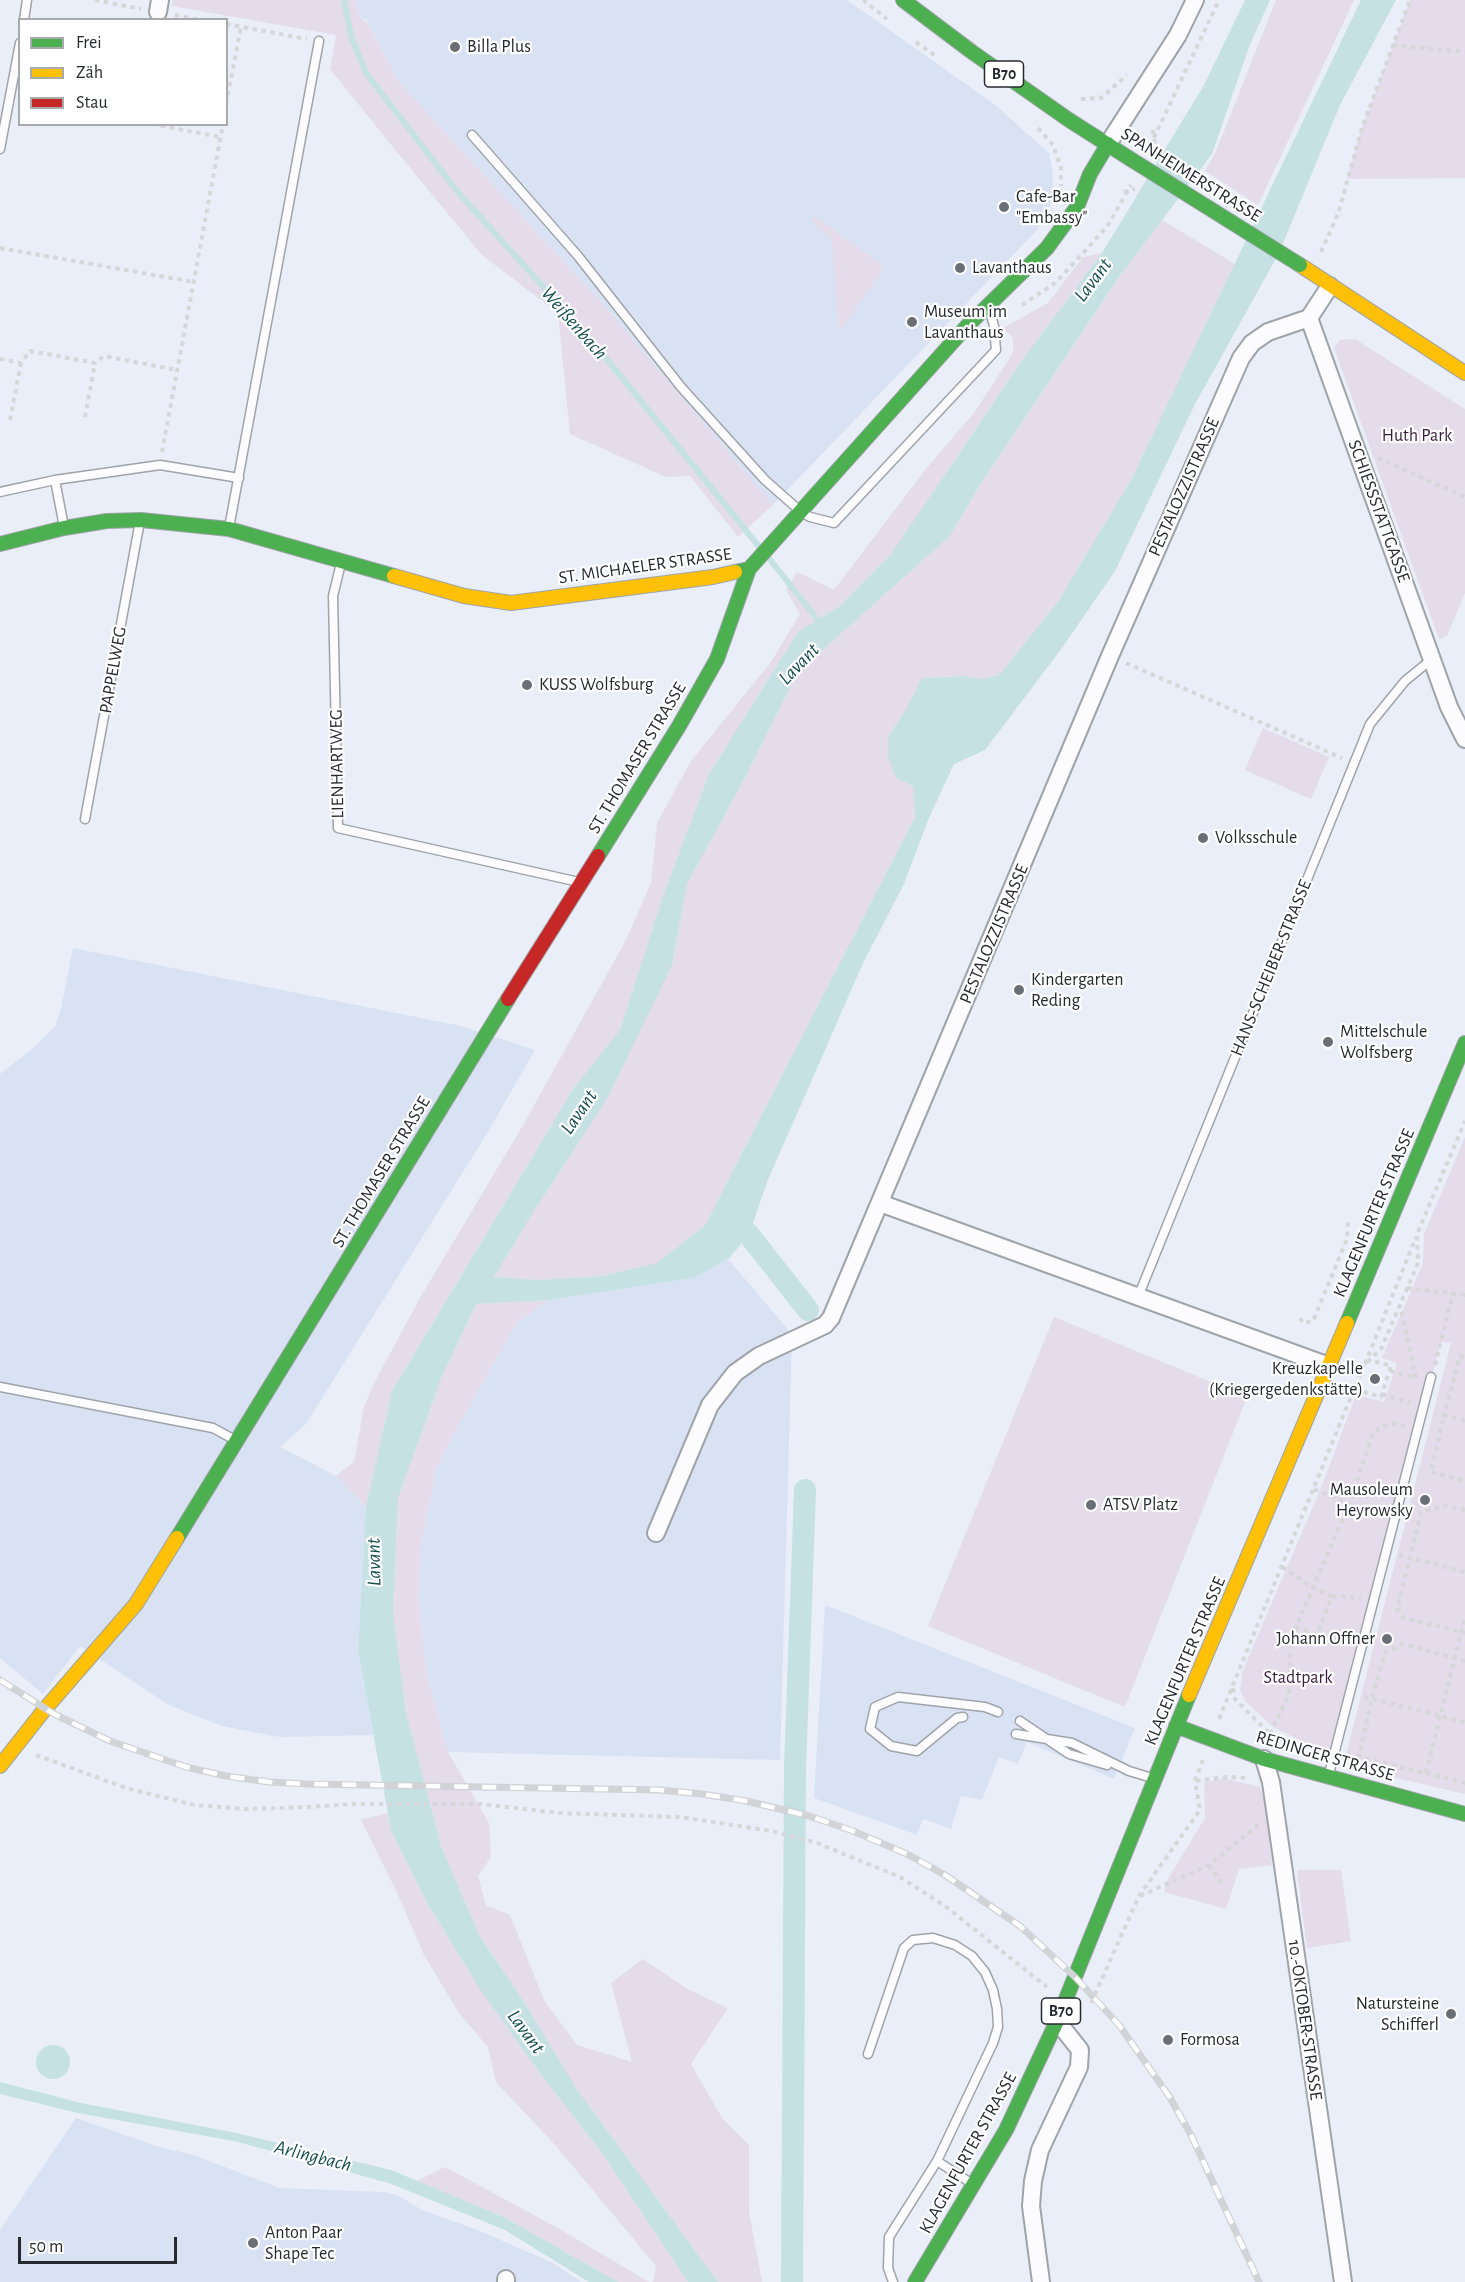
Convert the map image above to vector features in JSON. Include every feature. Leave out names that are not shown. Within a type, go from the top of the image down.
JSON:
[{"type":"main road","name":"SPANHEIMERSTRASSE","points":[[903,0],[1059,114],[1300,265],[1465,373]]},
{"type":"main road","name":"ST. MICHAELER STRASSE","points":[[0,544],[64,528],[107,521],[141,520],[229,529],[464,596],[511,603],[713,577],[748,568],[944,350],[1047,248],[1077,207],[1090,174],[1108,144]]},
{"type":"main road","name":"ST. THOMASER STRASSE","points":[[1,1760],[136,1604],[679,726],[717,659],[748,568]]},
{"type":"main road","name":"KLAGENFURTER STRASSE","points":[[915,2282],[1006,2130],[1057,2021],[1176,1726],[1465,1043]]},
{"type":"main road","name":"REDINGER STRASSE","points":[[1176,1726],[1264,1759],[1465,1814]]},
{"type":"street","points":[[1108,144],[1178,35],[1195,0]]},
{"type":"street","points":[[1309,318],[1329,286]]},
{"type":"street","name":"SCHIESSSTATTGASSE","points":[[1309,318],[1449,707],[1465,739]]},
{"type":"street","name":"PESTALOZZISTRASSE","points":[[656,1533],[710,1405],[735,1373],[759,1356],[825,1324],[831,1318],[1110,656],[1241,358],[1252,343],[1268,332],[1309,318]]},
{"type":"street","points":[[880,1203],[1329,1366]]},
{"type":"street","name":"10.-OKTOBER-STRASSE","points":[[1264,1759],[1270,1782],[1343,2282]]},
{"type":"street","points":[[1041,2282],[1031,2206],[1033,2181],[1040,2150],[1079,2067],[1080,2050],[1057,2021]]},
{"type":"lane","points":[[24,18],[27,0]]},
{"type":"lane","points":[[229,529],[319,41]]},
{"type":"lane","points":[[0,149],[18,54]]},
{"type":"lane","points":[[472,135],[578,256],[681,387],[765,480],[810,517],[834,523],[996,350],[994,326],[988,305]]},
{"type":"lane","points":[[0,492],[55,480],[160,465],[239,478]]},
{"type":"lane","points":[[55,480],[64,528]]},
{"type":"lane","name":"PAPPELWEG","points":[[86,819],[141,520]]},
{"type":"lane","name":"LIENHARTWEG","points":[[342,560],[333,596],[338,828],[582,882]]},
{"type":"lane","name":"HANS-SCHEIBER-STRASSE","points":[[1138,1297],[1370,724],[1406,681],[1432,659]]},
{"type":"lane","points":[[1328,1776],[1431,1377]]},
{"type":"lane","points":[[0,1387],[213,1428],[236,1441]]},
{"type":"lane","points":[[963,1717],[957,1718],[917,1750],[891,1746],[870,1729],[874,1707],[898,1697],[985,1707],[998,1712]]},
{"type":"lane","points":[[1020,1721],[1049,1739]]},
{"type":"lane","points":[[1016,1734],[1072,1743],[1129,1771],[1155,1779]]},
{"type":"lane","points":[[868,2054],[904,1948],[913,1941],[933,1938],[955,1945],[972,1956],[985,1972],[993,1990],[998,2027],[993,2043],[937,2161],[889,2237],[888,2268],[893,2282]]},
{"type":"lane","points":[[937,2161],[974,2185]]},
{"type":"path","points":[[863,0],[891,22]]},
{"type":"path","points":[[1148,151],[1219,0]]},
{"type":"path","points":[[1320,255],[1338,214],[1362,128],[1410,0]]},
{"type":"path","points":[[228,24],[319,41]]},
{"type":"path","points":[[228,94],[241,27]]},
{"type":"path","points":[[910,37],[938,58]]},
{"type":"path","points":[[1393,45],[1465,52]]},
{"type":"path","points":[[1073,94],[1083,100],[1101,98],[1126,77],[1132,68]]},
{"type":"path","points":[[1034,123],[1053,145],[1061,168],[1060,189]]},
{"type":"path","points":[[162,126],[220,137]]},
{"type":"path","points":[[160,465],[223,126]]},
{"type":"path","points":[[1018,307],[1055,283],[1087,249],[1108,225],[1133,180]]},
{"type":"path","points":[[0,248],[194,282]]},
{"type":"path","points":[[10,420],[21,363],[30,351],[95,363]]},
{"type":"path","points":[[84,417],[95,363],[104,356],[177,370]]},
{"type":"path","points":[[0,359],[21,363]]},
{"type":"path","points":[[1358,452],[1366,453],[1465,497]]},
{"type":"path","points":[[1110,656],[1354,764]]},
{"type":"path","points":[[1195,1781],[1465,1121]]},
{"type":"path","points":[[1300,1318],[1303,1323],[1313,1321],[1347,1239],[1348,1221]]},
{"type":"path","points":[[1364,1365],[1381,1349],[1418,1263],[1417,1234]]},
{"type":"path","points":[[1407,1288],[1465,1295]]},
{"type":"path","points":[[1431,1377],[1453,1293]]},
{"type":"path","points":[[1390,1371],[1416,1378],[1400,1305]]},
{"type":"path","points":[[1465,1358],[1460,1356],[1431,1472],[1465,1481]]},
{"type":"path","points":[[1355,1389],[1382,1397],[1391,1366],[1370,1360]]},
{"type":"path","points":[[1382,1394],[1423,1406]]},
{"type":"path","points":[[1444,1416],[1465,1421]]},
{"type":"path","points":[[1270,1734],[1289,1694],[1290,1656],[1296,1627],[1349,1504],[1373,1434],[1380,1427],[1393,1423],[1417,1429]]},
{"type":"path","points":[[1314,1489],[1349,1504]]},
{"type":"path","points":[[1463,1632],[1404,1618],[1397,1609],[1421,1514],[1444,1505],[1465,1510]]},
{"type":"path","points":[[1397,1554],[1465,1572]]},
{"type":"path","points":[[1282,1567],[1314,1588],[1332,1596],[1374,1599]]},
{"type":"path","points":[[1296,1627],[1317,1634],[1332,1596]]},
{"type":"path","points":[[1426,1773],[1465,1617]]},
{"type":"path","points":[[1465,1661],[1403,1644],[1385,1653],[1359,1757],[1465,1783]]},
{"type":"path","points":[[1361,1696],[1465,1722]]},
{"type":"path","points":[[29,1753],[126,1788],[195,1805],[244,1809],[307,1808],[355,1804],[479,1804],[560,1813],[680,1817],[771,1831],[817,1843],[900,1877],[945,1906],[1044,1986],[1067,1997]]},
{"type":"path","points":[[1139,1896],[1209,1865],[1274,1812]]},
{"type":"path","points":[[1209,1865],[1221,1883]]},
{"type":"shaded area","points":[[356,0],[847,0],[994,104],[1049,153],[1053,173],[1052,202],[1037,230],[773,505],[600,301],[399,82],[366,19],[359,17]]},
{"type":"shaded area","points":[[73,948],[461,1026],[535,1050],[486,1135],[306,1424],[280,1447],[336,1476],[366,1507],[358,1651],[373,1735],[280,1737],[222,1726],[167,1704],[80,1646],[43,1694],[0,1658],[0,1074],[30,1051],[55,1026],[61,1009]]},
{"type":"shaded area","points":[[728,1259],[792,1334],[780,1760],[448,1752],[424,1655],[419,1597],[421,1545],[436,1471],[452,1437],[517,1322],[550,1300],[694,1278]]},
{"type":"shaded area","points":[[825,1605],[1135,1728],[1114,1779],[1027,1742],[1018,1764],[999,1757],[982,1800],[961,1796],[951,1829],[923,1819],[917,1835],[814,1798]]},
{"type":"shaded area","name":"Anton Paar Shape Tec","points":[[76,2118],[159,2147],[194,2155],[279,2188],[384,2192],[397,2195],[422,2210],[480,2231],[553,2263],[581,2282],[0,2282],[0,2230]]},
{"type":"green space","points":[[173,0],[356,0],[359,17],[367,22],[399,82],[600,301],[773,505],[738,537],[690,476],[666,477],[570,434],[558,313],[482,255],[330,69],[336,35],[172,6]]},
{"type":"green space","points":[[1276,0],[1354,0],[1258,205],[1205,171],[1217,149]]},
{"type":"green space","points":[[1410,0],[1465,0],[1465,178],[1347,179],[1362,128]]},
{"type":"green space","points":[[815,216],[882,265],[881,273],[842,329],[838,328],[832,240],[811,221]]},
{"type":"green space","points":[[1162,220],[1235,264],[1131,480],[1059,600],[999,675],[982,679],[963,676],[922,678],[908,706],[915,817],[705,1225],[657,1263],[603,1276],[537,1280],[494,1277],[534,1211],[672,965],[687,884],[741,785],[798,672],[950,536],[983,480],[1119,277]]},
{"type":"green space","points":[[1102,253],[1025,356],[891,554],[840,606],[798,632],[709,774],[665,890],[620,1030],[573,1089],[392,1391],[366,1507],[336,1476],[354,1462],[364,1407],[373,1385],[420,1298],[522,1127],[625,942],[651,883],[657,823],[691,761],[771,662],[800,614],[786,590],[797,572],[834,590],[925,470],[974,413],[1013,353],[1013,338],[1003,328],[1048,303],[1083,257]]},
{"type":"green space","name":"Huth Park","points":[[1355,339],[1465,409],[1465,593],[1447,636],[1439,639],[1334,348],[1340,340]]},
{"type":"green space","points":[[1263,728],[1329,757],[1311,799],[1245,770]]},
{"type":"green space","name":"Stadtpark","points":[[1465,1137],[1465,1794],[1354,1768],[1346,1755],[1451,1343],[1441,1342],[1334,1753],[1326,1753],[1273,1727],[1245,1701],[1240,1689],[1243,1670],[1321,1488],[1356,1395],[1384,1402],[1397,1363],[1382,1358],[1423,1263],[1424,1234]]},
{"type":"green space","points":[[550,1300],[517,1322],[452,1437],[436,1471],[421,1545],[419,1597],[424,1655],[431,1690],[448,1752],[489,1823],[491,1857],[478,1876],[486,1905],[510,1915],[544,2000],[577,2045],[632,2062],[611,1983],[643,1959],[689,1990],[728,2008],[691,2064],[722,2118],[749,2145],[749,2212],[762,2282],[718,2282],[576,2088],[516,1989],[480,1937],[441,1846],[406,1713],[393,1613],[398,1498],[441,1379],[476,1304]]},
{"type":"green space","points":[[1054,1317],[1247,1397],[1125,1707],[928,1626]]},
{"type":"green space","points":[[1218,1779],[1260,1787],[1266,1807],[1272,1865],[1239,1869],[1226,1909],[1164,1892],[1169,1877],[1205,1818],[1204,1783]]},
{"type":"green space","points":[[388,1813],[391,1830],[427,1903],[483,1994],[539,2072],[602,2153],[688,2282],[653,2282],[656,2266],[556,2146],[496,2082],[488,2047],[459,2013],[424,1955],[400,1899],[361,1820]]},
{"type":"green space","points":[[1297,1870],[1341,1870],[1351,1941],[1307,1948]]},
{"type":"green space","points":[[445,2167],[556,2227],[649,2282],[618,2282],[504,2217],[417,2181]]},
{"type":"water","name":"Lavant","points":[[1245,0],[1270,0],[1249,47],[1212,154],[1119,277],[983,480],[950,536],[798,672],[741,785],[687,884],[672,965],[608,1097],[494,1277],[537,1280],[603,1276],[657,1263],[705,1225],[915,817],[913,786],[896,778],[888,757],[888,737],[908,706],[922,678],[963,676],[982,679],[999,675],[1059,600],[1131,480],[1361,0],[1396,0],[1340,105],[1279,253],[1195,404],[1115,571],[1062,648],[985,750],[954,764],[928,820],[904,884],[863,963],[767,1182],[749,1235],[728,1259],[694,1278],[550,1300],[476,1304],[441,1379],[398,1498],[393,1613],[406,1713],[441,1846],[480,1937],[516,1989],[576,2088],[718,2282],[688,2282],[602,2153],[539,2072],[483,1994],[427,1903],[391,1830],[358,1651],[366,1507],[392,1391],[573,1089],[620,1030],[665,890],[709,774],[798,632],[840,606],[891,554],[1025,356],[1102,253],[1204,85]]},
{"type":"water","points":[[53,2045],[65,2050],[70,2062],[65,2074],[53,2079],[41,2074],[36,2062],[41,2050]]},
{"type":"water","name":"Arlingbach","points":[[0,2082],[81,2103],[236,2133],[391,2170],[504,2217],[618,2282],[589,2282],[505,2230],[389,2183],[234,2141],[78,2113],[0,2094]]},
{"type":"waterway","name":"Weißenbach","points":[[344,0],[351,36],[366,73],[456,190],[593,342],[761,549]]},
{"type":"waterway","name":"Weißenbach","points":[[768,557],[821,624]]},
{"type":"waterway","points":[[730,1219],[749,1235],[808,1310]]},
{"type":"waterway","points":[[792,2282],[795,1768],[805,1490]]},
{"type":"railway","points":[[0,1680],[54,1714],[110,1741],[186,1767],[226,1776],[307,1784],[660,1790],[702,1794],[746,1801],[809,1816],[853,1831],[907,1854],[945,1875],[1020,1926],[1075,1977],[1119,2025],[1169,2096],[1191,2135],[1259,2282]]},
{"type":"traffic: fast","points":[[903,0],[1069,120],[1132,160]]},
{"type":"traffic: fast","points":[[735,572],[749,569],[967,326],[1047,248],[1077,207],[1090,174],[1108,144]]},
{"type":"traffic: fast","points":[[1132,160],[1300,265]]},
{"type":"traffic: fast","points":[[0,544],[64,528],[107,521],[141,520],[229,529],[394,576]]},
{"type":"traffic: fast","points":[[598,856],[679,726],[717,659],[749,569]]},
{"type":"traffic: fast","points":[[177,1538],[508,999]]},
{"type":"traffic: fast","points":[[1347,1323],[1465,1043]]},
{"type":"traffic: fast","points":[[915,2282],[1006,2130],[1057,2021],[1189,1695]]},
{"type":"traffic: fast","points":[[1176,1726],[1264,1759],[1465,1814]]},
{"type":"traffic: slow","points":[[1300,265],[1465,373]]},
{"type":"traffic: slow","points":[[394,576],[464,596],[511,603],[713,577],[735,572]]},
{"type":"traffic: slow","points":[[1189,1695],[1347,1323]]},
{"type":"traffic: slow","points":[[0,1766],[45,1709],[136,1604],[177,1538]]},
{"type":"traffic: jam","points":[[508,999],[598,856]]},
{"type":"place","name":"Billa Plus","points":[[455,47]]},
{"type":"place","name":"Cafe-Bar \"Embassy\"","points":[[1004,207]]},
{"type":"place","name":"Lavanthaus","points":[[960,268]]},
{"type":"place","name":"Museum im Lavanthaus","points":[[912,322]]},
{"type":"place","name":"KUSS Wolfsburg","points":[[527,685]]},
{"type":"place","name":"Volksschule","points":[[1203,838]]},
{"type":"place","name":"Kindergarten Reding","points":[[1019,990]]},
{"type":"place","name":"Mittelschule Wolfsberg","points":[[1328,1042]]},
{"type":"place","name":"Kreuzkapelle (Kriegergedenkstätte)","points":[[1375,1379]]},
{"type":"place","name":"Mausoleum Heyrowsky","points":[[1425,1500]]},
{"type":"place","name":"ATSV Platz","points":[[1091,1505]]},
{"type":"place","name":"Johann Offner","points":[[1387,1639]]},
{"type":"place","name":"Natursteine Schifferl","points":[[1451,2014]]},
{"type":"place","name":"Formosa","points":[[1168,2040]]},
{"type":"place","name":"Anton Paar Shape Tec","points":[[253,2243]]}]
